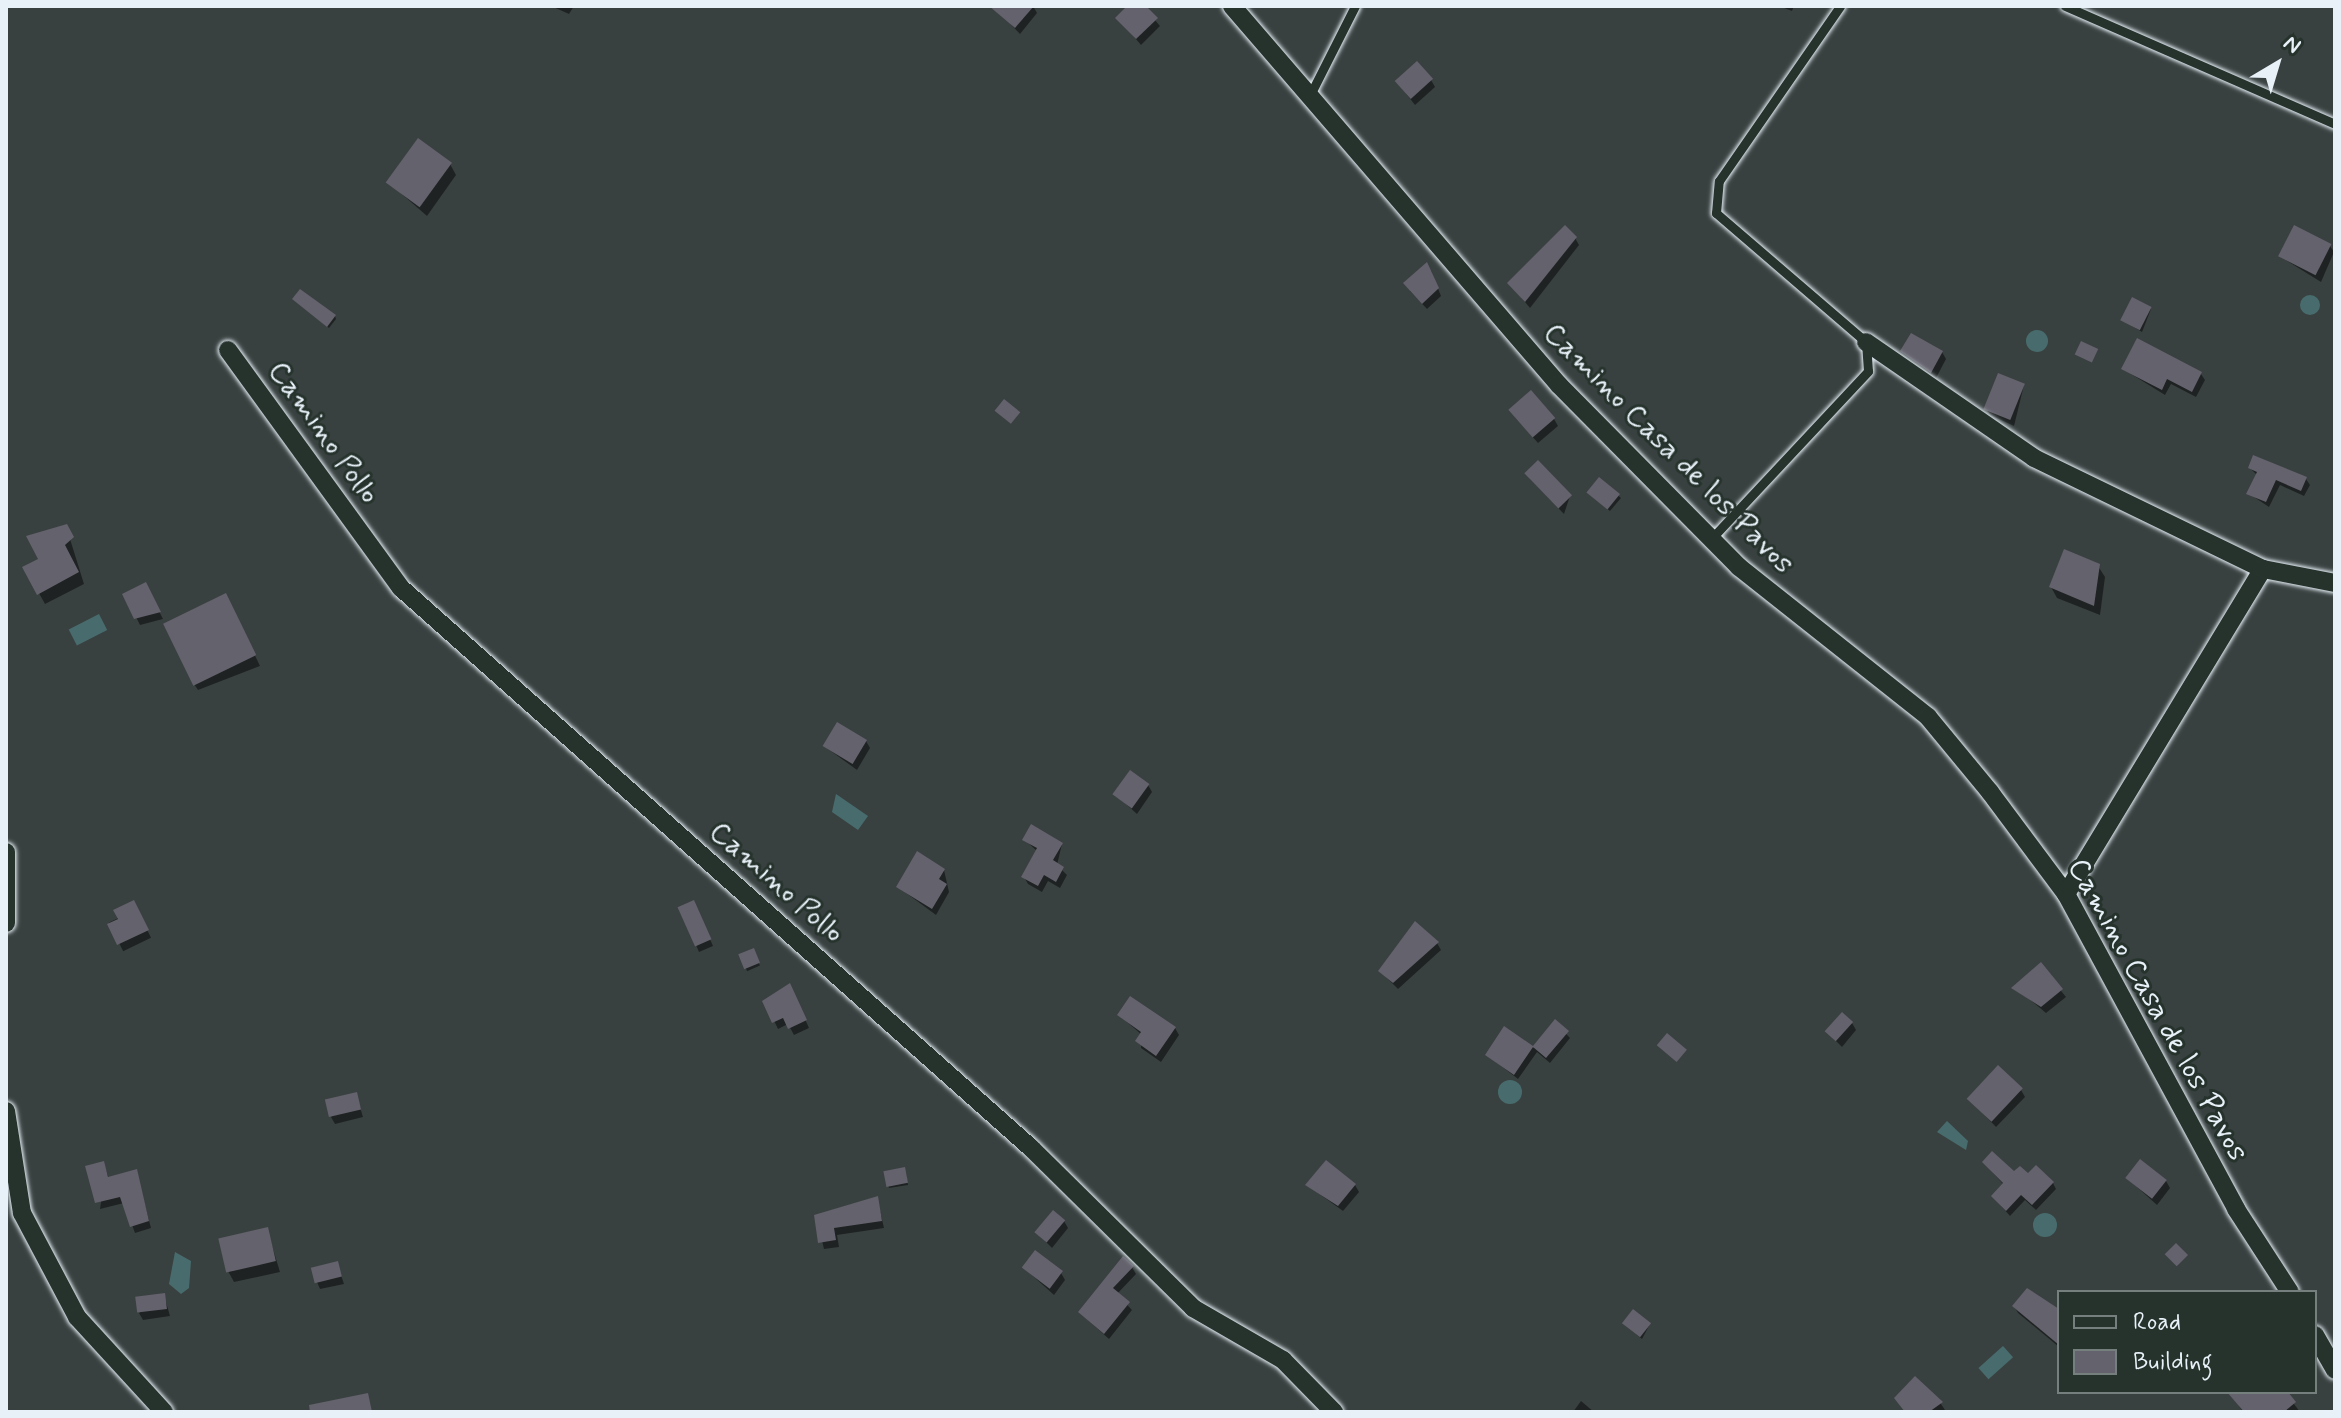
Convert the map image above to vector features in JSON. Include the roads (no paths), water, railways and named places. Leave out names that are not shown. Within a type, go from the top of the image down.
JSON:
[{"type":"street","name":"Camino Casa de los Pavos","points":[[1232,6],[1559,385],[1711,539],[1928,717],[2066,894],[2236,1209],[2289,1290]]},
{"type":"street","points":[[1866,342],[2034,458],[2263,569],[2335,583]]},
{"type":"street","name":"Camino Pollo","points":[[228,350],[401,588],[1031,1148],[1193,1308],[1283,1360],[1334,1412]]},
{"type":"street","points":[[2066,894],[2263,569]]},
{"type":"street","points":[[6,852],[6,923]]},
{"type":"street","points":[[6,1111],[22,1213],[77,1317],[164,1412]]},
{"type":"street","points":[[2317,1338],[2335,1370]]},
{"type":"lane","points":[[1309,97],[1355,6]]},
{"type":"lane","points":[[1711,539],[1868,371],[1866,342],[1716,213],[1719,181],[1840,6]]},
{"type":"lane","points":[[2065,6],[2335,124]]},
{"type":"water","points":[[2306,295],[2314,295],[2320,305],[2314,315],[2306,315],[2300,309],[2300,301]]},
{"type":"water","points":[[2037,330],[2045,333],[2048,341],[2045,349],[2037,352],[2029,349],[2026,341],[2029,333]]},
{"type":"water","points":[[99,614],[107,630],[77,645],[69,629]]},
{"type":"water","points":[[836,794],[868,816],[858,830],[832,812]]},
{"type":"water","points":[[1510,1080],[1518,1084],[1522,1092],[1518,1100],[1510,1104],[1502,1100],[1498,1092],[1502,1084]]},
{"type":"water","points":[[1947,1121],[1968,1141],[1966,1150],[1937,1132]]},
{"type":"water","points":[[2045,1213],[2054,1216],[2057,1225],[2054,1234],[2045,1237],[2036,1234],[2033,1225],[2036,1216]]},
{"type":"water","points":[[175,1252],[191,1261],[189,1288],[181,1294],[169,1284]]},
{"type":"water","points":[[2003,1346],[2013,1357],[1989,1379],[1978,1368]]}]
